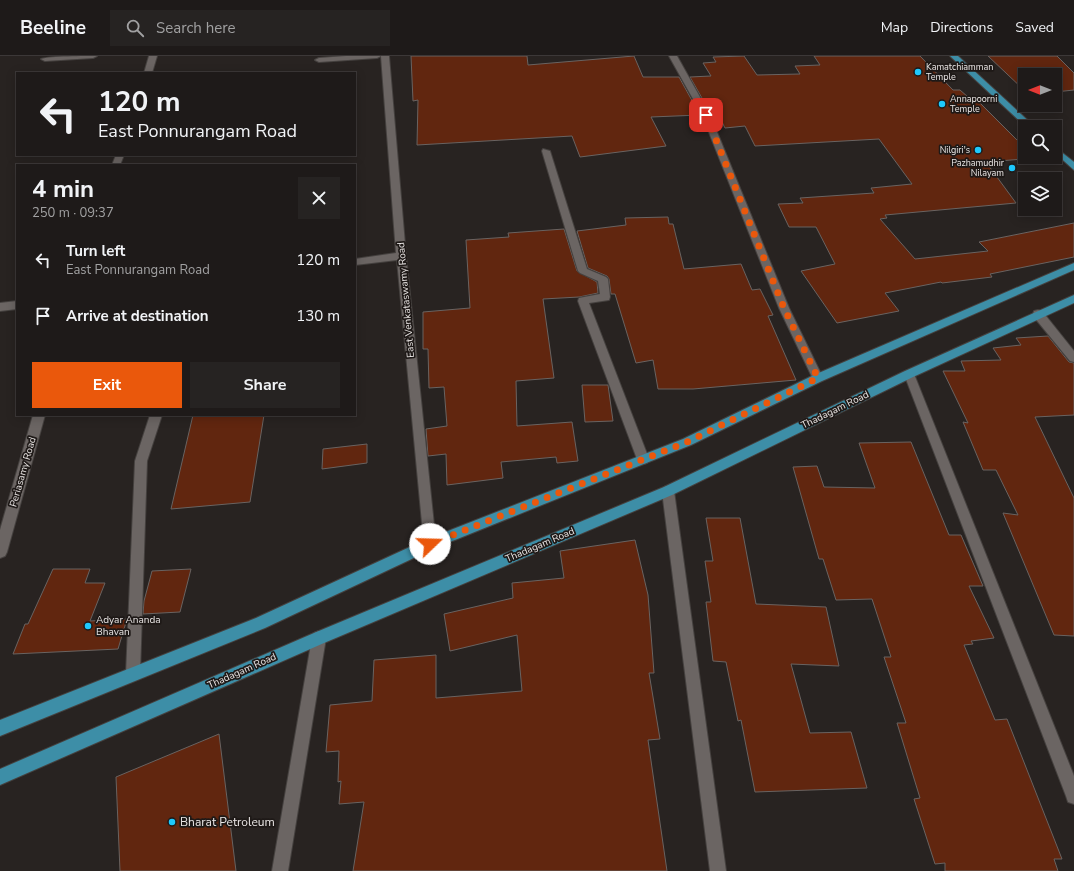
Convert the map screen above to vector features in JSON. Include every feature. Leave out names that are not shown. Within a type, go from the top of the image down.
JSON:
[{"type":"main road","points":[[954,56],[1023,120]]},
{"type":"main road","points":[[1062,156],[1074,167]]},
{"type":"main road","points":[[0,728],[260,623],[430,544],[687,442],[818,378],[1074,266]]},
{"type":"main road","name":"Thadagam Road","points":[[0,777],[319,638],[668,491],[909,374],[1038,314],[1074,299]]},
{"type":"street","points":[[44,59],[93,56]]},
{"type":"street","points":[[148,72],[153,56]]},
{"type":"street","points":[[319,60],[377,56]]},
{"type":"street","name":"East Venkataswamy Road","points":[[385,56],[401,256],[430,544]]},
{"type":"street","points":[[673,56],[706,115],[784,308],[818,378]]},
{"type":"street","points":[[546,151],[583,271],[603,279],[605,297],[583,301],[643,459]]},
{"type":"street","points":[[356,262],[401,256]]},
{"type":"street","points":[[0,307],[16,305]]},
{"type":"street","points":[[1038,314],[1074,358]]},
{"type":"street","points":[[909,374],[1074,796]]},
{"type":"street","name":"Periasamy Road","points":[[0,552],[39,416]]},
{"type":"street","points":[[133,674],[141,462],[156,416]]},
{"type":"street","points":[[668,491],[718,871]]},
{"type":"street","points":[[280,871],[319,638]]},
{"type":"building","points":[[411,56],[527,56],[528,65],[634,56],[643,77],[679,77],[700,115],[651,117],[666,146],[580,157],[572,136],[417,145],[418,100],[413,101]]},
{"type":"building","points":[[744,56],[757,75],[800,74],[795,66],[820,65],[814,56],[920,56],[953,90],[960,90],[968,97],[974,97],[1018,141],[1018,159],[986,162],[1016,203],[885,215],[887,218],[880,219],[915,259],[988,251],[979,242],[1074,223],[1074,257],[990,274],[992,277],[941,282],[885,293],[899,311],[837,323],[801,271],[835,264],[816,227],[789,227],[778,204],[803,203],[800,198],[874,193],[871,188],[912,184],[879,139],[755,146],[745,126],[725,128],[718,114],[711,114],[690,77],[711,76],[703,63],[716,62],[713,57]]},
{"type":"building","points":[[988,56],[1057,56],[1074,73],[1074,90],[1062,91],[1062,68],[1018,68],[1018,84]]},
{"type":"building","points":[[668,217],[669,224],[673,224],[684,269],[741,264],[752,290],[760,289],[773,315],[768,316],[796,380],[693,389],[658,389],[653,360],[636,363],[615,294],[611,294],[609,279],[607,276],[588,268],[577,231],[626,225],[625,218]]},
{"type":"building","points":[[564,229],[577,271],[597,282],[598,293],[579,297],[543,299],[554,378],[516,381],[517,426],[572,422],[578,461],[557,463],[556,457],[501,462],[503,478],[447,485],[446,454],[428,456],[426,429],[447,426],[444,387],[429,388],[428,349],[423,349],[423,312],[470,308],[466,240],[509,237],[508,233]]},
{"type":"building","points":[[1048,336],[1069,362],[1074,363],[1074,415],[1035,417],[1074,498],[1074,636],[1054,635],[1003,513],[1018,515],[996,470],[983,470],[963,422],[968,423],[943,371],[965,371],[961,361],[1001,360],[993,348],[1021,345],[1016,338]]},
{"type":"building","points":[[582,385],[608,385],[613,421],[585,422]]},
{"type":"building","points":[[193,416],[264,416],[250,502],[171,509]]},
{"type":"building","points":[[911,442],[949,535],[961,535],[983,586],[969,586],[994,638],[971,641],[973,644],[964,645],[995,720],[1007,719],[1062,859],[1054,859],[1058,871],[945,871],[945,863],[935,864],[914,799],[920,798],[897,723],[906,723],[884,657],[891,657],[872,599],[836,600],[823,559],[819,559],[793,467],[817,466],[824,487],[875,488],[859,443]]},
{"type":"building","points":[[367,444],[367,463],[322,469],[323,449]]},
{"type":"building","points":[[706,518],[740,518],[756,604],[826,607],[839,666],[791,664],[810,733],[851,732],[867,788],[755,792],[741,720],[738,721],[726,662],[713,661],[706,602],[711,602],[705,561],[713,561]]},
{"type":"building","points":[[635,540],[648,595],[654,673],[649,673],[660,739],[648,740],[667,871],[353,871],[364,802],[339,804],[341,781],[338,782],[339,751],[326,752],[330,705],[372,701],[374,660],[436,655],[436,698],[522,691],[517,635],[450,651],[444,614],[513,598],[512,583],[564,578],[560,551]]},
{"type":"building","points":[[53,569],[90,569],[85,583],[105,583],[90,621],[127,619],[118,649],[13,654],[25,624],[28,624]]},
{"type":"building","points":[[191,569],[180,612],[143,614],[144,601],[152,571]]},
{"type":"building","points":[[219,734],[236,871],[120,871],[116,777]]},
{"type":"place","name":"Kamatchiamman Temple","points":[[918,72]]},
{"type":"place","name":"Annapoorni Temple","points":[[942,104]]},
{"type":"place","name":"Nilgiri's","points":[[978,150]]},
{"type":"place","name":"Pazhamudhir Nilayam","points":[[1012,168]]},
{"type":"place","name":"Adyar Ananda Bhavan","points":[[88,626]]},
{"type":"place","name":"Bharat Petroleum","points":[[172,822]]},
{"type":"route","points":[[430,544],[687,442],[818,378],[784,308],[706,115]]}]
